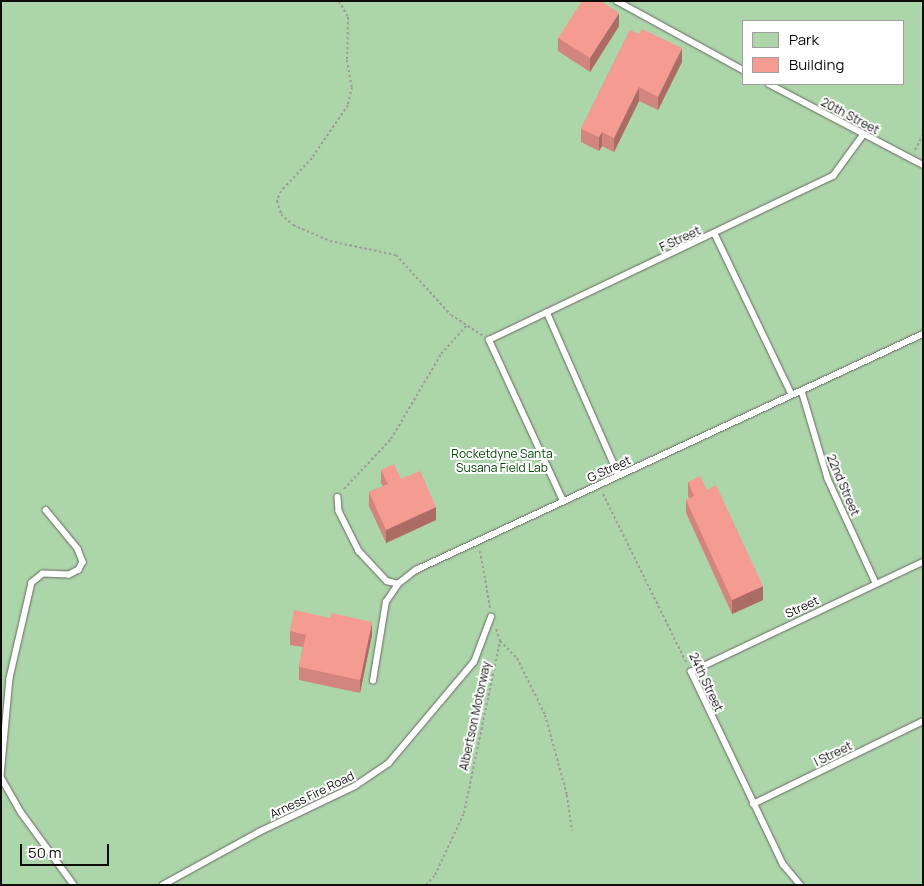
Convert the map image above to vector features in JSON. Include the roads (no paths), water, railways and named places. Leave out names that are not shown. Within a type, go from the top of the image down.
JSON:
[{"type":"lane","points":[[617,1],[742,69]]},
{"type":"lane","name":"20th Street","points":[[771,85],[923,165]]},
{"type":"lane","name":"F Street","points":[[563,501],[489,340],[715,234],[833,176],[863,135]]},
{"type":"lane","points":[[715,234],[792,396]]},
{"type":"lane","points":[[547,312],[620,475]]},
{"type":"lane","name":"G Street","points":[[373,681],[386,602],[398,584],[416,570],[923,334]]},
{"type":"lane","name":"22nd Street","points":[[802,391],[828,479],[876,584]]},
{"type":"lane","points":[[338,497],[339,510],[359,551],[387,581],[398,584]]},
{"type":"lane","points":[[46,510],[78,549],[83,562],[79,570],[70,575],[43,574],[32,583],[10,678],[1,777],[21,812],[74,885]]},
{"type":"lane","name":"Street","points":[[691,672],[923,562]]},
{"type":"lane","name":"Arness Fire Road","points":[[163,885],[259,832],[355,786],[388,764],[474,662],[491,617]]},
{"type":"lane","name":"24th Street","points":[[691,672],[783,865],[800,885]]},
{"type":"lane","name":"I Street","points":[[753,804],[923,721]]},
{"type":"park label","name":"Rocketdyne Santa Susana Field Lab","points":[[502,461]]}]
